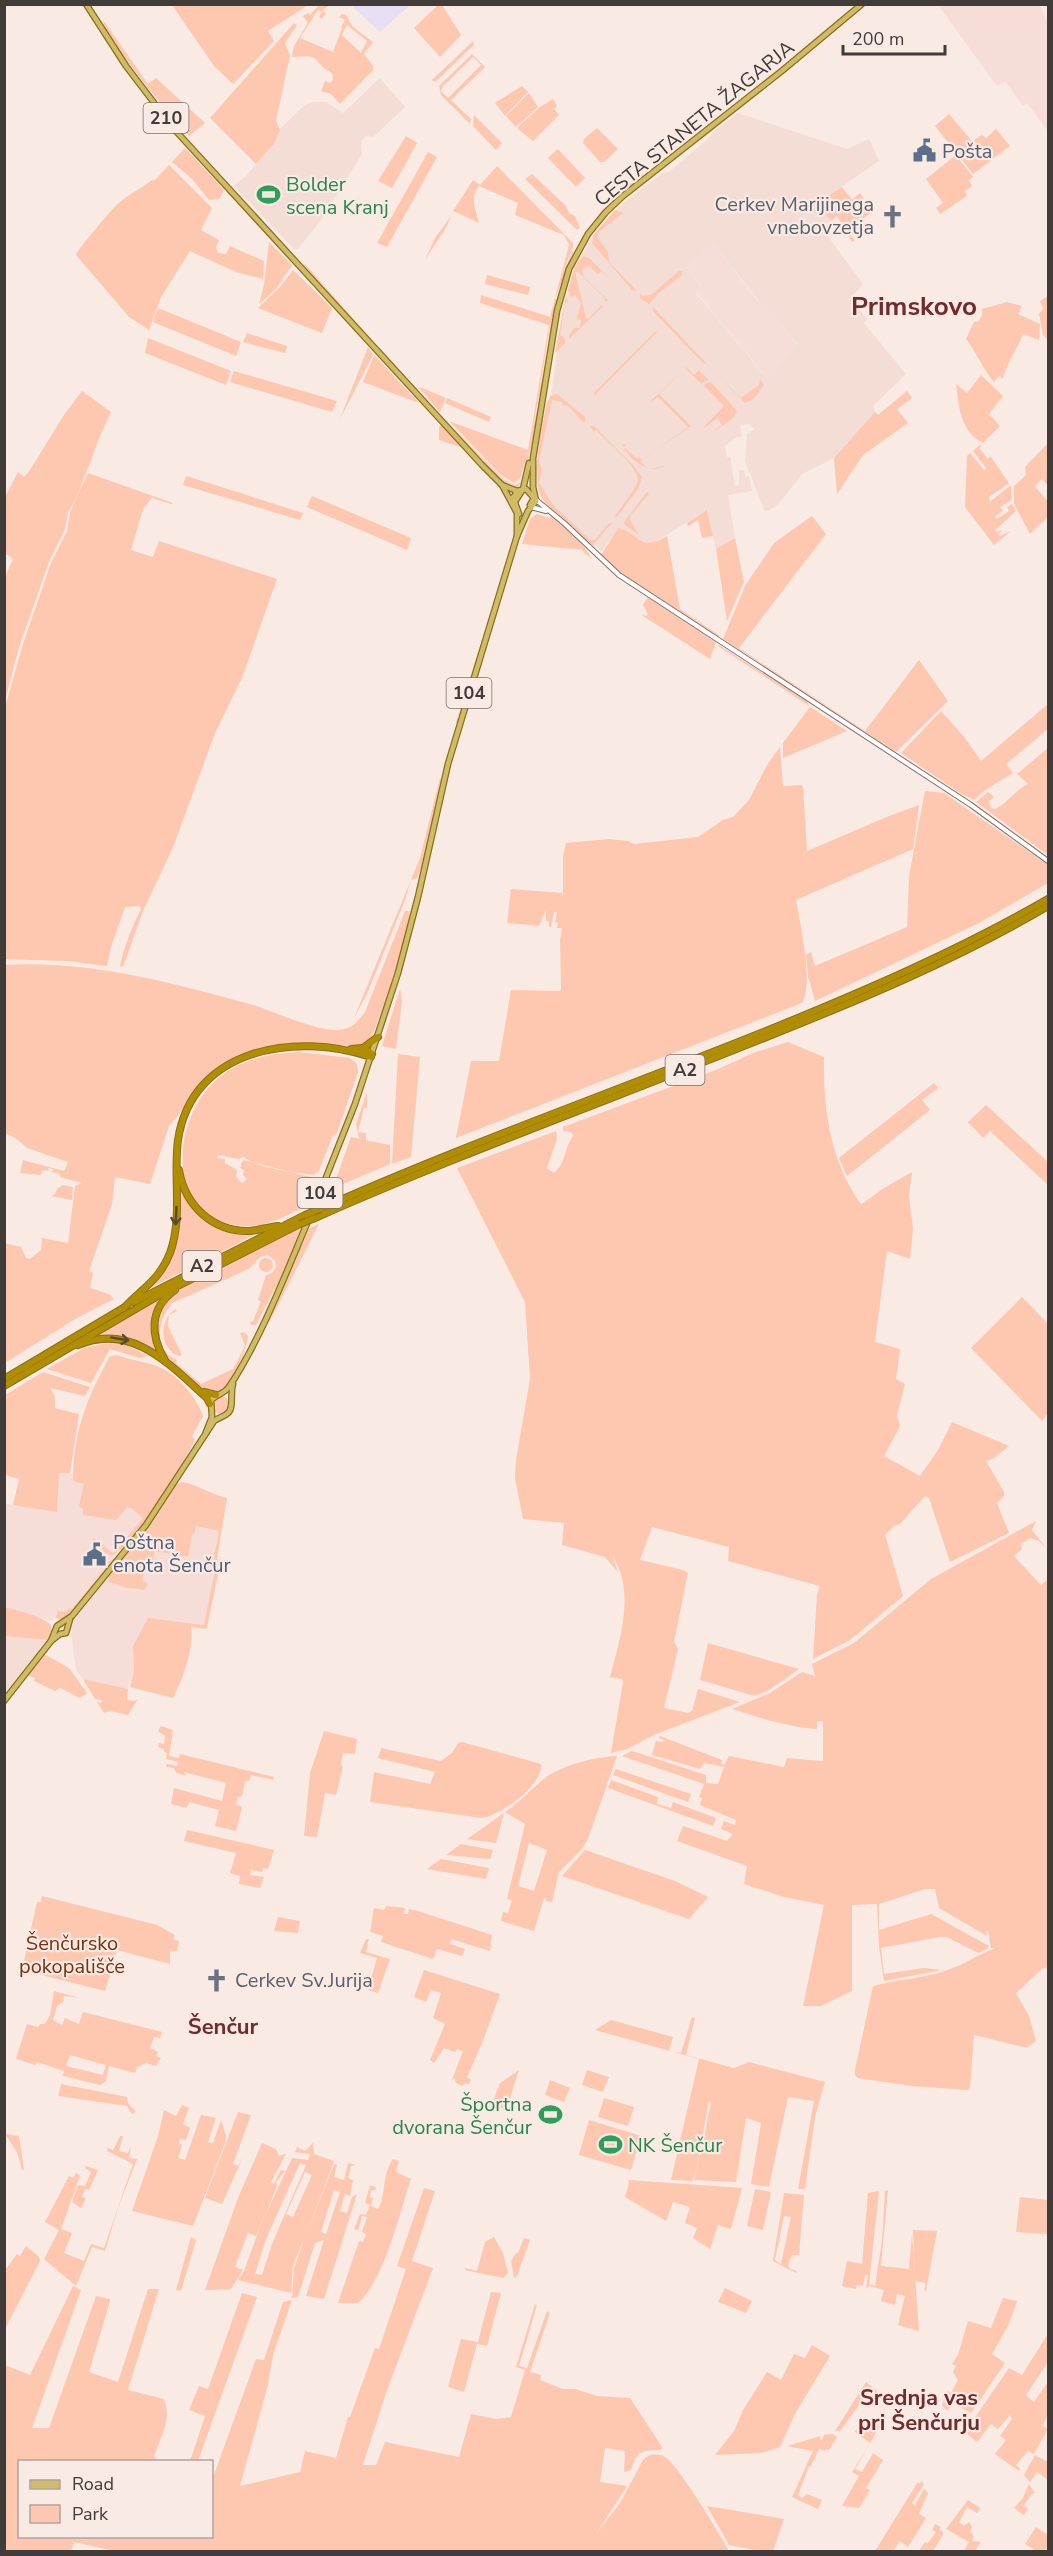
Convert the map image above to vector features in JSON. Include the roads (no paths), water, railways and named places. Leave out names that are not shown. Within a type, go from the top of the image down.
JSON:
[{"type":"highway","name":"A2","points":[[4,1379],[124,1308],[305,1215],[431,1161],[713,1052],[854,994],[972,940],[1048,899]]},
{"type":"highway","name":"A2","points":[[4,1386],[68,1347],[188,1280],[300,1224],[428,1169],[859,999],[952,957],[1048,906]]},
{"type":"highway","points":[[345,1050],[363,1048],[378,1037]]},
{"type":"highway","points":[[124,1308],[159,1275],[171,1251],[176,1225],[178,1139],[186,1112],[202,1087],[222,1068],[244,1056],[276,1048],[311,1047],[345,1050],[372,1056]]},
{"type":"highway","points":[[363,1048],[372,1056]]},
{"type":"highway","points":[[177,1158],[186,1194],[195,1207],[208,1219],[239,1230],[282,1226]]},
{"type":"highway","points":[[167,1364],[154,1339],[156,1313],[168,1295],[188,1280]]},
{"type":"highway","points":[[68,1347],[102,1338],[121,1338],[143,1347],[195,1388],[211,1407]]},
{"type":"highway","points":[[195,1388],[207,1394],[219,1395]]},
{"type":"main road","name":"210","points":[[86,4],[126,66],[174,129],[514,499]]},
{"type":"main road","name":"CESTA STANETA ŽAGARJA","points":[[520,490],[526,481],[533,458],[560,297],[572,262],[588,234],[618,201],[774,78],[862,4]]},
{"type":"main road","name":"CESTA STANETA ŽAGARJA","points":[[520,490],[531,464]]},
{"type":"main road","name":"CESTA STANETA ŽAGARJA","points":[[530,491],[531,464]]},
{"type":"main road","points":[[531,464],[532,486],[536,499]]},
{"type":"main road","name":"210","points":[[503,488],[520,490]]},
{"type":"main road","points":[[550,511],[518,508],[514,499],[520,490],[530,491],[619,575],[971,805],[1048,861]]},
{"type":"main road","name":"104","points":[[514,499],[517,513],[517,536]]},
{"type":"main road","points":[[529,509],[536,499]]},
{"type":"main road","name":"104","points":[[516,525],[520,512],[518,508]]},
{"type":"main road","name":"104","points":[[65,1626],[57,1626],[58,1632],[66,1633],[65,1626],[146,1525],[206,1432],[231,1409],[230,1393],[237,1374],[304,1230],[372,1056],[413,919],[448,764],[517,536],[529,509]]},
{"type":"main road","name":"104","points":[[206,1432],[211,1407],[237,1374]]},
{"type":"main road","points":[[219,1395],[231,1400]]},
{"type":"main road","points":[[211,1407],[221,1416]]},
{"type":"main road","points":[[4,1701],[58,1632]]},
{"type":"place","name":"Pošta","points":[[924,151]]},
{"type":"place","name":"Bolder scena Kranj","points":[[268,195]]},
{"type":"place","name":"Cerkev Marijinega vnebovzetja","points":[[892,216]]},
{"type":"place","name":"Poštna enota Šenčur","points":[[95,1554]]},
{"type":"place","name":"Cerkev Sv.Jurija","points":[[217,1980]]},
{"type":"place","name":"Športna dvorana Šenčur","points":[[550,2115]]},
{"type":"place","name":"NK Šenčur","points":[[610,2145]]},
{"type":"district","name":"Primskovo","points":[[914,306]]},
{"type":"district","name":"Šenčur","points":[[223,2026]]},
{"type":"district","name":"Srednja vas pri Šenčurju","points":[[919,2410]]},
{"type":"park label","name":"Šenčursko pokopališče","points":[[72,1954]]}]
